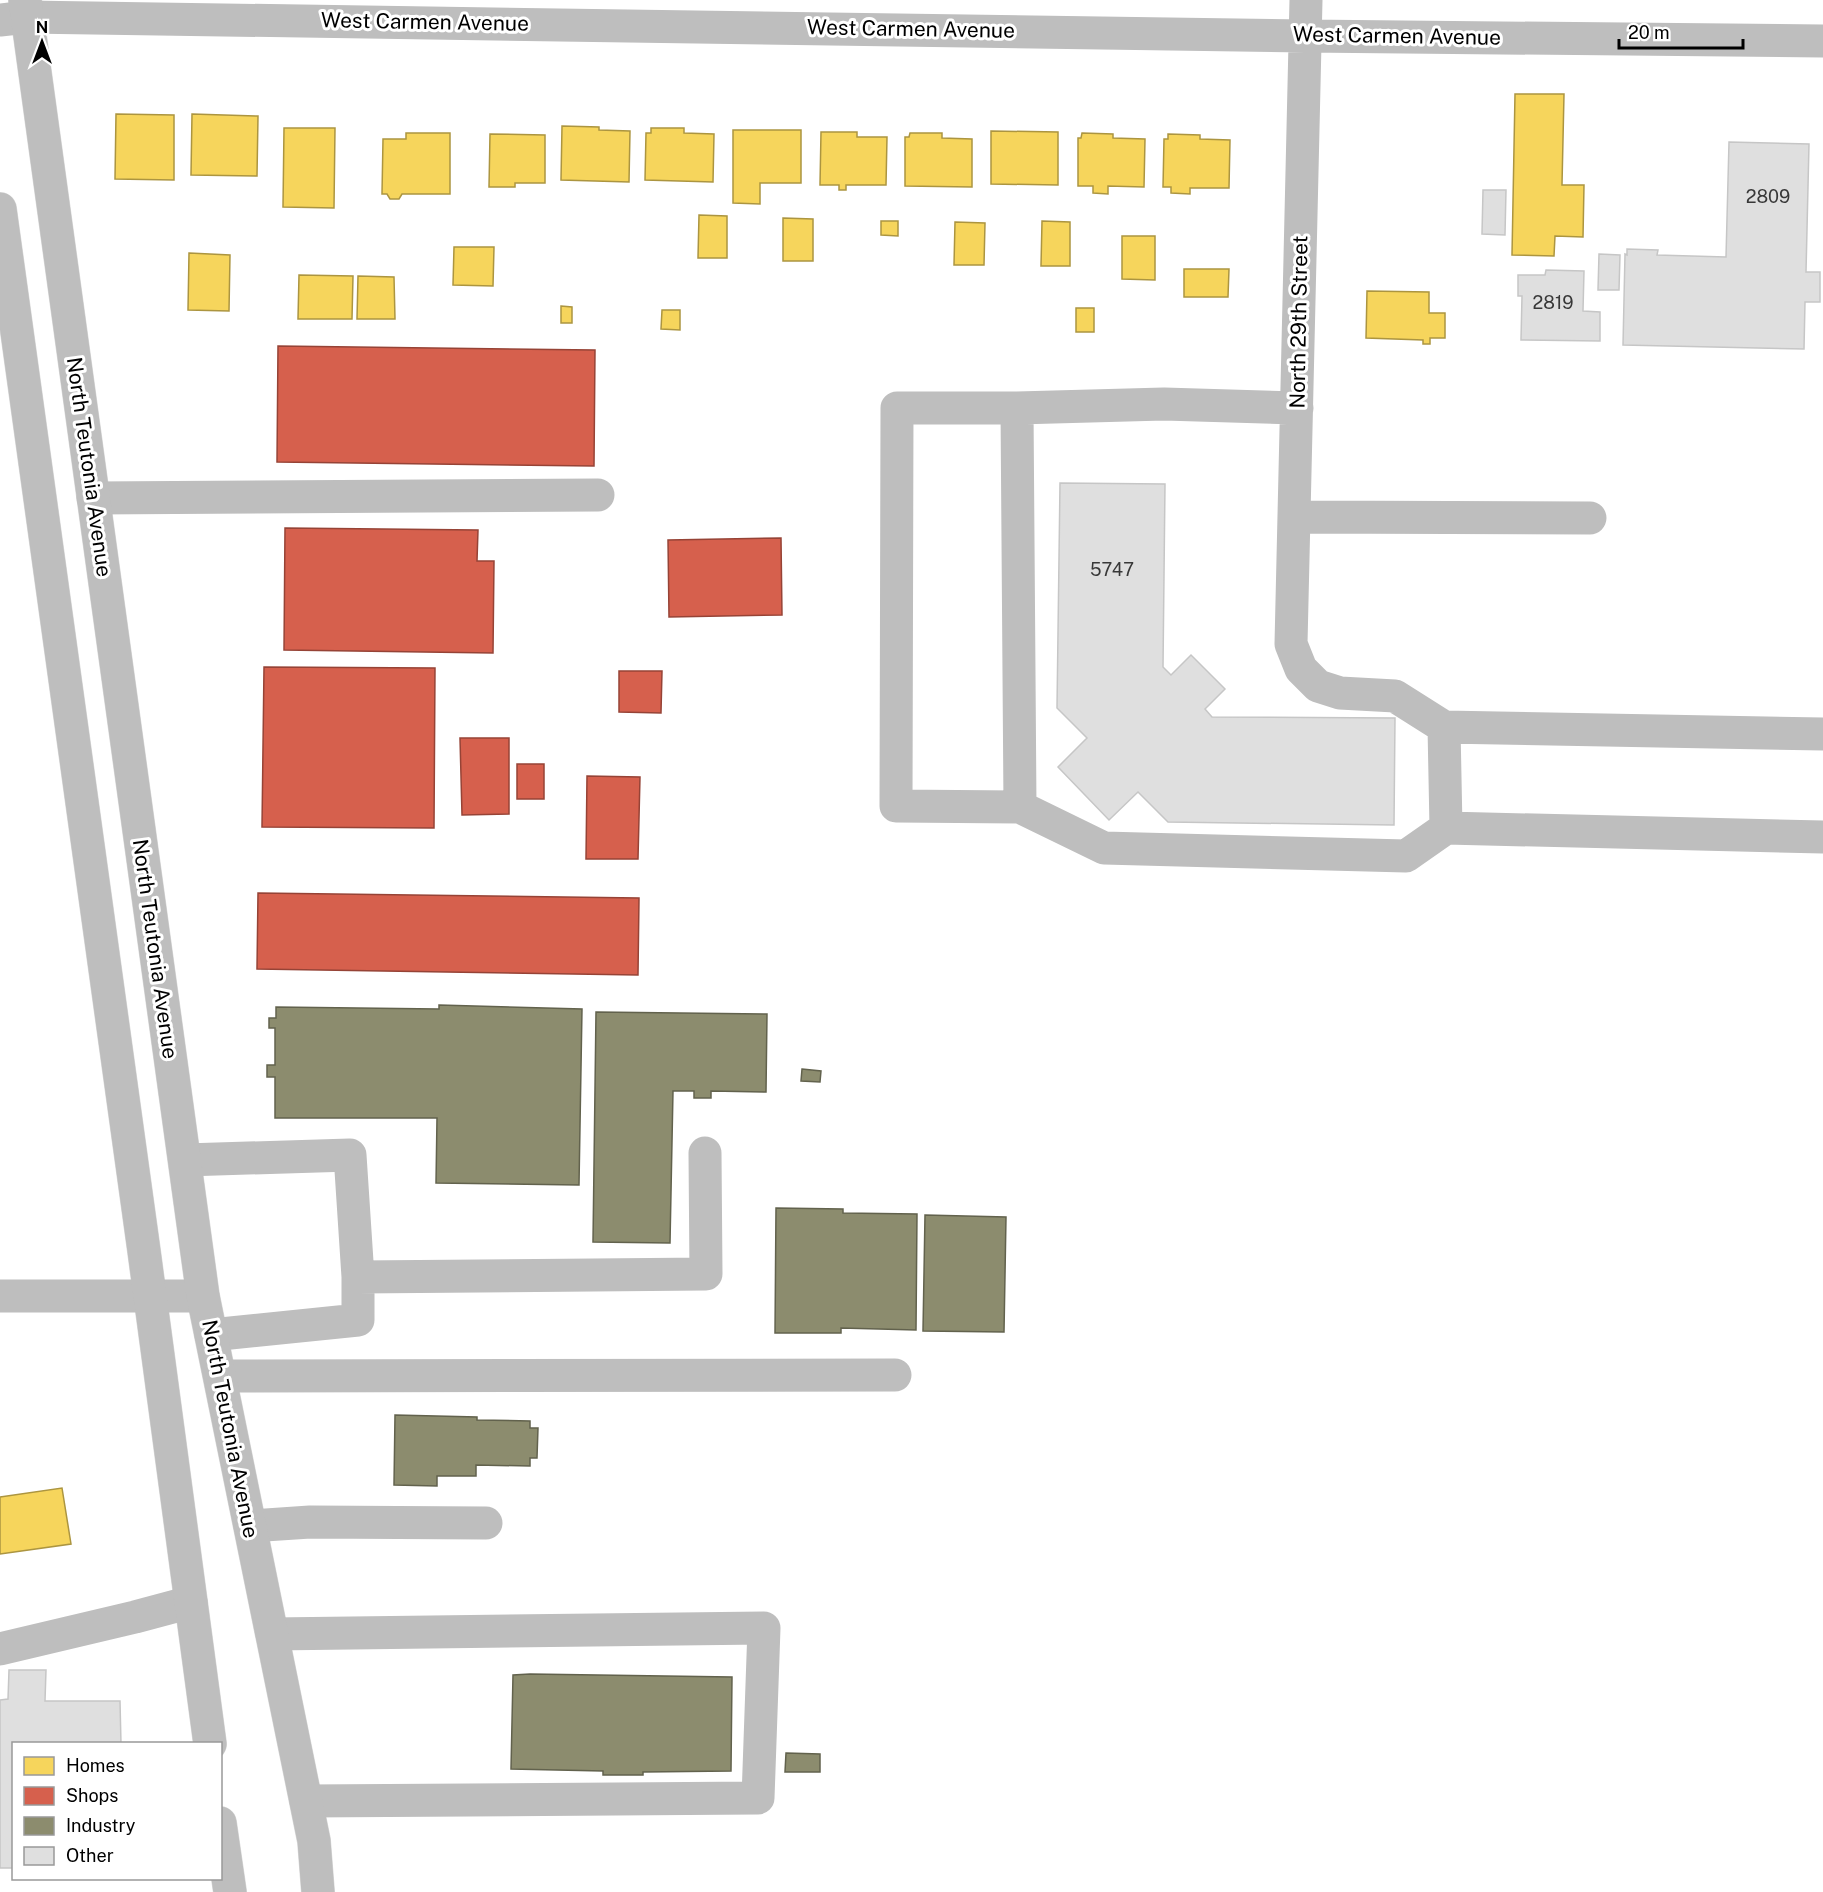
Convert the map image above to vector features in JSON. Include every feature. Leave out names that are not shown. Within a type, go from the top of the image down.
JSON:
[{"type":"main road","name":"North 29th Street","points":[[1306,0],[1291,644],[1301,669],[1318,686],[1340,693],[1395,696],[1444,727]]},
{"type":"main road","name":"West Carmen Avenue","points":[[17,12],[1306,36],[1823,41]]},
{"type":"main road","name":"North Teutonia Avenue","points":[[17,12],[93,498],[203,1296],[314,1841],[318,1892]]},
{"type":"main road","points":[[0,208],[210,1742]]},
{"type":"main road","points":[[1297,408],[1164,404],[897,408],[896,806],[1020,807],[1104,848],[1406,856],[1446,828],[1823,837]]},
{"type":"main road","points":[[1017,408],[1020,807]]},
{"type":"main road","points":[[93,498],[598,495]]},
{"type":"main road","points":[[1294,517],[1590,518]]},
{"type":"main road","points":[[1446,828],[1444,727],[1823,734]]},
{"type":"main road","points":[[358,1277],[706,1274],[705,1153]]},
{"type":"main road","points":[[185,1160],[350,1155],[358,1277],[358,1320],[211,1335]]},
{"type":"main road","points":[[0,1287],[150,1296],[203,1296]]},
{"type":"main road","points":[[220,1376],[895,1375]]},
{"type":"main road","points":[[250,1526],[310,1522],[486,1523]]},
{"type":"main road","points":[[0,1649],[191,1602]]},
{"type":"main road","points":[[272,1634],[764,1628],[758,1798],[306,1801]]},
{"type":"main road","points":[[222,1837],[230,1892]]},
{"type":"building: Homes","points":[[1515,94],[1564,94],[1562,185],[1584,185],[1583,237],[1555,236],[1554,256],[1512,255]]},
{"type":"building: Homes","points":[[116,114],[174,115],[174,180],[115,179]]},
{"type":"building: Homes","points":[[192,114],[258,116],[257,176],[191,175]]},
{"type":"building: Homes","points":[[562,126],[630,131],[629,182],[561,180]]},
{"type":"building: Homes","points":[[284,128],[335,128],[334,208],[283,207]]},
{"type":"building: Homes","points":[[651,128],[684,128],[684,133],[714,134],[713,182],[645,180],[646,133],[651,133]]},
{"type":"building: Homes","points":[[733,130],[801,130],[801,183],[760,183],[760,204],[733,203]]},
{"type":"building: Homes","points":[[991,131],[1058,132],[1058,185],[991,184]]},
{"type":"building: Homes","points":[[821,132],[857,132],[857,137],[887,137],[886,185],[846,185],[846,190],[839,190],[839,185],[820,185]]},
{"type":"building: Homes","points":[[406,133],[450,133],[450,194],[402,194],[399,199],[390,199],[387,194],[382,194],[383,139],[406,139]]},
{"type":"building: Homes","points":[[910,133],[942,133],[942,138],[972,139],[972,187],[905,186],[905,137],[909,137]]},
{"type":"building: Homes","points":[[1082,133],[1113,134],[1113,138],[1145,139],[1144,187],[1108,186],[1108,194],[1093,193],[1093,186],[1078,186],[1078,138],[1081,138]]},
{"type":"building: Homes","points":[[490,134],[545,135],[545,183],[515,183],[515,187],[489,187]]},
{"type":"building: Homes","points":[[1168,134],[1200,135],[1200,139],[1230,140],[1229,188],[1190,188],[1190,194],[1171,193],[1171,187],[1163,187],[1164,139],[1168,139]]},
{"type":"building: Homes","points":[[699,215],[727,216],[727,258],[698,258]]},
{"type":"building: Homes","points":[[783,218],[813,219],[813,261],[783,261]]},
{"type":"building: Homes","points":[[881,221],[898,221],[898,236],[881,235]]},
{"type":"building: Homes","points":[[1042,221],[1070,222],[1070,266],[1041,266]]},
{"type":"building: Homes","points":[[955,222],[985,223],[984,265],[954,265]]},
{"type":"building: Homes","points":[[1122,236],[1155,236],[1155,280],[1122,279]]},
{"type":"building: Homes","points":[[454,247],[494,247],[493,286],[453,285]]},
{"type":"building: Homes","points":[[189,253],[230,255],[229,311],[188,310]]},
{"type":"building: Homes","points":[[1184,269],[1229,269],[1228,297],[1184,297]]},
{"type":"building: Homes","points":[[299,275],[353,276],[352,319],[298,319]]},
{"type":"building: Homes","points":[[358,276],[394,277],[395,319],[357,319]]},
{"type":"building: Homes","points":[[1367,291],[1429,292],[1429,313],[1445,313],[1445,338],[1430,338],[1430,344],[1423,344],[1423,340],[1366,338]]},
{"type":"building: Homes","points":[[561,306],[572,307],[572,323],[561,323]]},
{"type":"building: Homes","points":[[1076,308],[1094,308],[1094,332],[1076,332]]},
{"type":"building: Homes","points":[[662,310],[680,310],[680,330],[661,329]]},
{"type":"building: Homes","points":[[62,1488],[71,1544],[0,1554],[0,1497]]},
{"type":"building: Shops","points":[[278,346],[595,350],[594,466],[277,462]]},
{"type":"building: Shops","points":[[285,528],[478,530],[477,561],[494,561],[493,653],[284,650]]},
{"type":"building: Shops","points":[[781,538],[782,615],[669,617],[668,540]]},
{"type":"building: Shops","points":[[264,667],[435,668],[434,828],[262,827]]},
{"type":"building: Shops","points":[[619,671],[662,671],[661,713],[619,712]]},
{"type":"building: Shops","points":[[460,738],[509,738],[509,814],[462,815]]},
{"type":"building: Shops","points":[[517,764],[544,764],[544,799],[517,799]]},
{"type":"building: Shops","points":[[587,776],[640,777],[638,859],[586,859]]},
{"type":"building: Shops","points":[[258,893],[639,898],[638,975],[257,969]]},
{"type":"building: Industry","points":[[439,1005],[582,1009],[579,1185],[436,1183],[437,1118],[275,1118],[275,1077],[267,1077],[267,1065],[275,1065],[275,1028],[269,1028],[269,1018],[276,1018],[276,1007],[439,1009]]},
{"type":"building: Industry","points":[[596,1012],[767,1014],[766,1092],[711,1091],[711,1098],[694,1098],[694,1091],[673,1091],[670,1243],[593,1242]]},
{"type":"building: Industry","points":[[802,1069],[821,1071],[820,1082],[801,1081]]},
{"type":"building: Industry","points":[[776,1208],[843,1209],[843,1213],[917,1214],[916,1330],[841,1328],[841,1333],[775,1333]]},
{"type":"building: Industry","points":[[925,1215],[1006,1217],[1004,1332],[923,1331]]},
{"type":"building: Industry","points":[[395,1415],[530,1421],[530,1428],[538,1428],[537,1458],[530,1458],[530,1466],[476,1465],[476,1476],[437,1476],[437,1486],[394,1485]]},
{"type":"building: Industry","points":[[513,1675],[732,1677],[731,1771],[603,1775],[603,1771],[511,1769]]},
{"type":"building: Industry","points":[[786,1753],[820,1754],[820,1772],[785,1772]]},
{"type":"building: Other","points":[[1729,142],[1809,144],[1806,272],[1820,272],[1820,302],[1805,302],[1804,349],[1623,345],[1627,249],[1658,250],[1657,255],[1726,257]]},
{"type":"building: Other","points":[[1483,190],[1506,190],[1505,235],[1482,234]]},
{"type":"building: Other","points":[[1599,254],[1620,255],[1619,290],[1598,290]]},
{"type":"building: Other","points":[[1546,270],[1584,271],[1583,311],[1600,312],[1600,341],[1521,340],[1522,296],[1518,296],[1518,275],[1545,275]]},
{"type":"building: Other","points":[[1060,483],[1165,484],[1163,667],[1171,675],[1191,655],[1225,689],[1205,709],[1212,717],[1395,718],[1394,825],[1168,822],[1138,792],[1109,820],[1058,767],[1087,738],[1057,708]]},
{"type":"building: Other","points":[[9,1670],[46,1670],[45,1701],[120,1701],[121,1742],[12,1742],[12,1868],[0,1868],[0,1700],[8,1699]]}]
